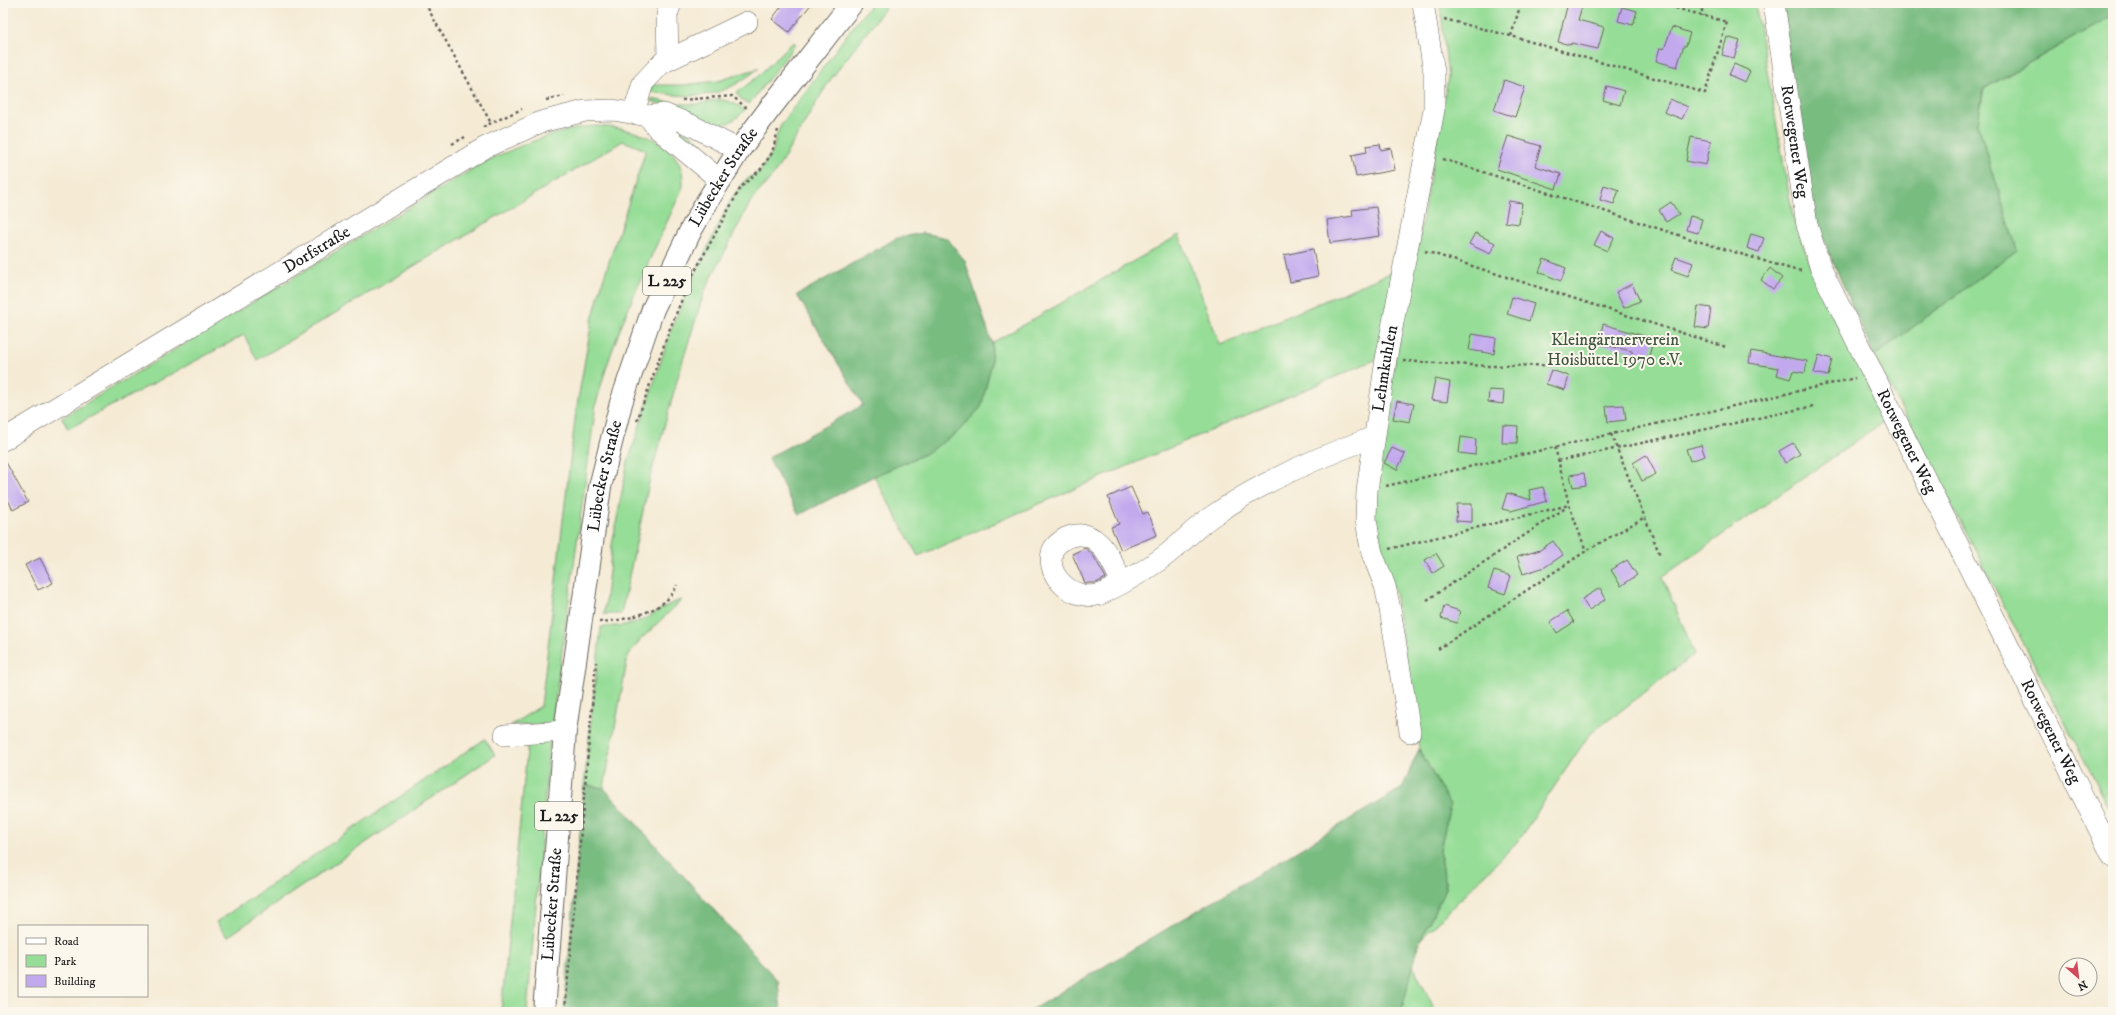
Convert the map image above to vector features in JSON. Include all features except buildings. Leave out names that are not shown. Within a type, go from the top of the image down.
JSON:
[{"type":"main road","name":"Lübecker Straße","points":[[544,1012],[565,731],[595,622],[589,553],[600,487],[625,388],[654,309],[691,230],[720,180],[739,150],[800,66],[852,3]]},
{"type":"street","points":[[668,59],[667,14],[671,3]]},
{"type":"street","name":"Rotwegener Weg","points":[[1774,3],[1807,225],[1821,269],[1872,372],[1879,396],[2113,857]]},
{"type":"street","name":"Lehmkuhlen","points":[[1410,732],[1390,609],[1385,586],[1372,553],[1366,519],[1367,491],[1386,359],[1409,246],[1435,96],[1434,72],[1424,9]]},
{"type":"street","points":[[720,180],[641,114],[643,83],[662,63],[668,59],[747,22]]},
{"type":"street","name":"Dorfstraße","points":[[3,440],[501,139],[540,122],[585,111],[664,114],[676,118],[739,150]]},
{"type":"street","points":[[1122,583],[1142,572],[1169,553],[1212,516],[1263,484],[1344,448],[1374,437]]},
{"type":"street","points":[[505,735],[565,731]]},
{"type":"path","points":[[424,3],[501,139]]},
{"type":"path","points":[[1511,36],[1521,3]]},
{"type":"path","points":[[1424,9],[1705,93],[1727,22],[1658,3]]},
{"type":"path","points":[[1702,3],[1702,16]]},
{"type":"path","points":[[635,429],[666,338],[690,280],[742,187],[761,169],[772,153],[778,130]]},
{"type":"path","points":[[1426,153],[1694,240],[1783,267],[1806,271],[1821,269]]},
{"type":"path","points":[[1409,246],[1726,347]]},
{"type":"path","points":[[1386,359],[1434,364],[1562,366]]},
{"type":"path","points":[[1367,491],[1856,378],[1872,372]]},
{"type":"path","points":[[1558,460],[1814,406]]},
{"type":"path","points":[[1611,434],[1660,554]]},
{"type":"path","points":[[1555,447],[1569,506],[1586,551]]},
{"type":"path","points":[[1372,553],[1569,506]]},
{"type":"path","points":[[1428,600],[1569,506]]},
{"type":"path","points":[[1438,649],[1586,551],[1645,518]]},
{"type":"path","points":[[595,622],[628,619],[638,616],[674,595],[677,585]]},
{"type":"path","points":[[565,1012],[596,660]]},
{"type":"green space","points":[[872,3],[889,3],[828,83],[775,173],[751,201],[705,290],[681,366],[650,478],[621,614],[604,614],[612,545],[627,465],[673,324],[692,280],[730,201],[744,181],[760,171],[773,151],[776,137],[781,125],[848,33]]},
{"type":"green space","name":"Kleingärtnerverein Hoisbüttel 1970 e.V.","points":[[1440,3],[1755,3],[1794,222],[1814,273],[1867,380],[1882,423],[1662,577],[1695,654],[1589,735],[1517,842],[1420,940],[1446,888],[1440,850],[1450,805],[1419,749],[1395,592],[1373,539],[1369,492],[1414,266],[1448,78]]},
{"type":"green space","points":[[1780,3],[2113,3],[2113,15],[1983,89],[1978,124],[2017,250],[1874,356],[1811,211]]},
{"type":"green space","points":[[2113,15],[2113,815],[1874,356],[2017,250],[1978,124],[1984,89]]},
{"type":"green space","points":[[793,42],[796,44],[749,104],[743,101],[736,93],[756,78]]},
{"type":"green space","points":[[759,68],[733,86],[708,94],[682,96],[651,92],[651,85],[683,85],[718,81]]},
{"type":"green space","points":[[651,99],[686,104],[721,100],[728,101],[745,110],[729,123],[713,124],[695,119],[651,101]]},
{"type":"green space","points":[[659,120],[694,137],[703,148],[705,155]]},
{"type":"green space","points":[[596,126],[619,128],[631,131],[654,140],[664,146],[673,154],[679,163],[683,187],[623,321],[596,404],[552,724],[511,725],[541,706],[576,411],[592,320],[603,280],[646,150],[623,141],[257,360],[244,335],[68,429],[62,418],[484,162],[525,144],[553,134]]},
{"type":"green space","points":[[922,233],[947,238],[965,261],[992,343],[991,365],[981,407],[957,433],[925,454],[874,476],[799,515],[768,458],[863,405],[797,295],[897,238]]},
{"type":"green space","points":[[1179,235],[1220,345],[1395,271],[1377,359],[918,556],[874,476],[925,454],[957,433],[981,407],[991,365],[992,343]]},
{"type":"green space","points":[[682,600],[640,640],[628,656],[604,788],[584,785],[601,627],[637,622],[677,601]]},
{"type":"green space","points":[[550,738],[527,1012],[501,1012],[528,740]]},
{"type":"green space","points":[[485,739],[495,755],[227,937],[216,922]]},
{"type":"green space","points":[[1419,749],[1450,805],[1440,850],[1446,888],[1420,940],[1401,1012],[1028,1012],[1402,788]]},
{"type":"green space","points":[[584,785],[604,788],[778,981],[781,1012],[564,1012]]},
{"type":"green space","points":[[1413,966],[1436,1012],[1401,1012]]}]
